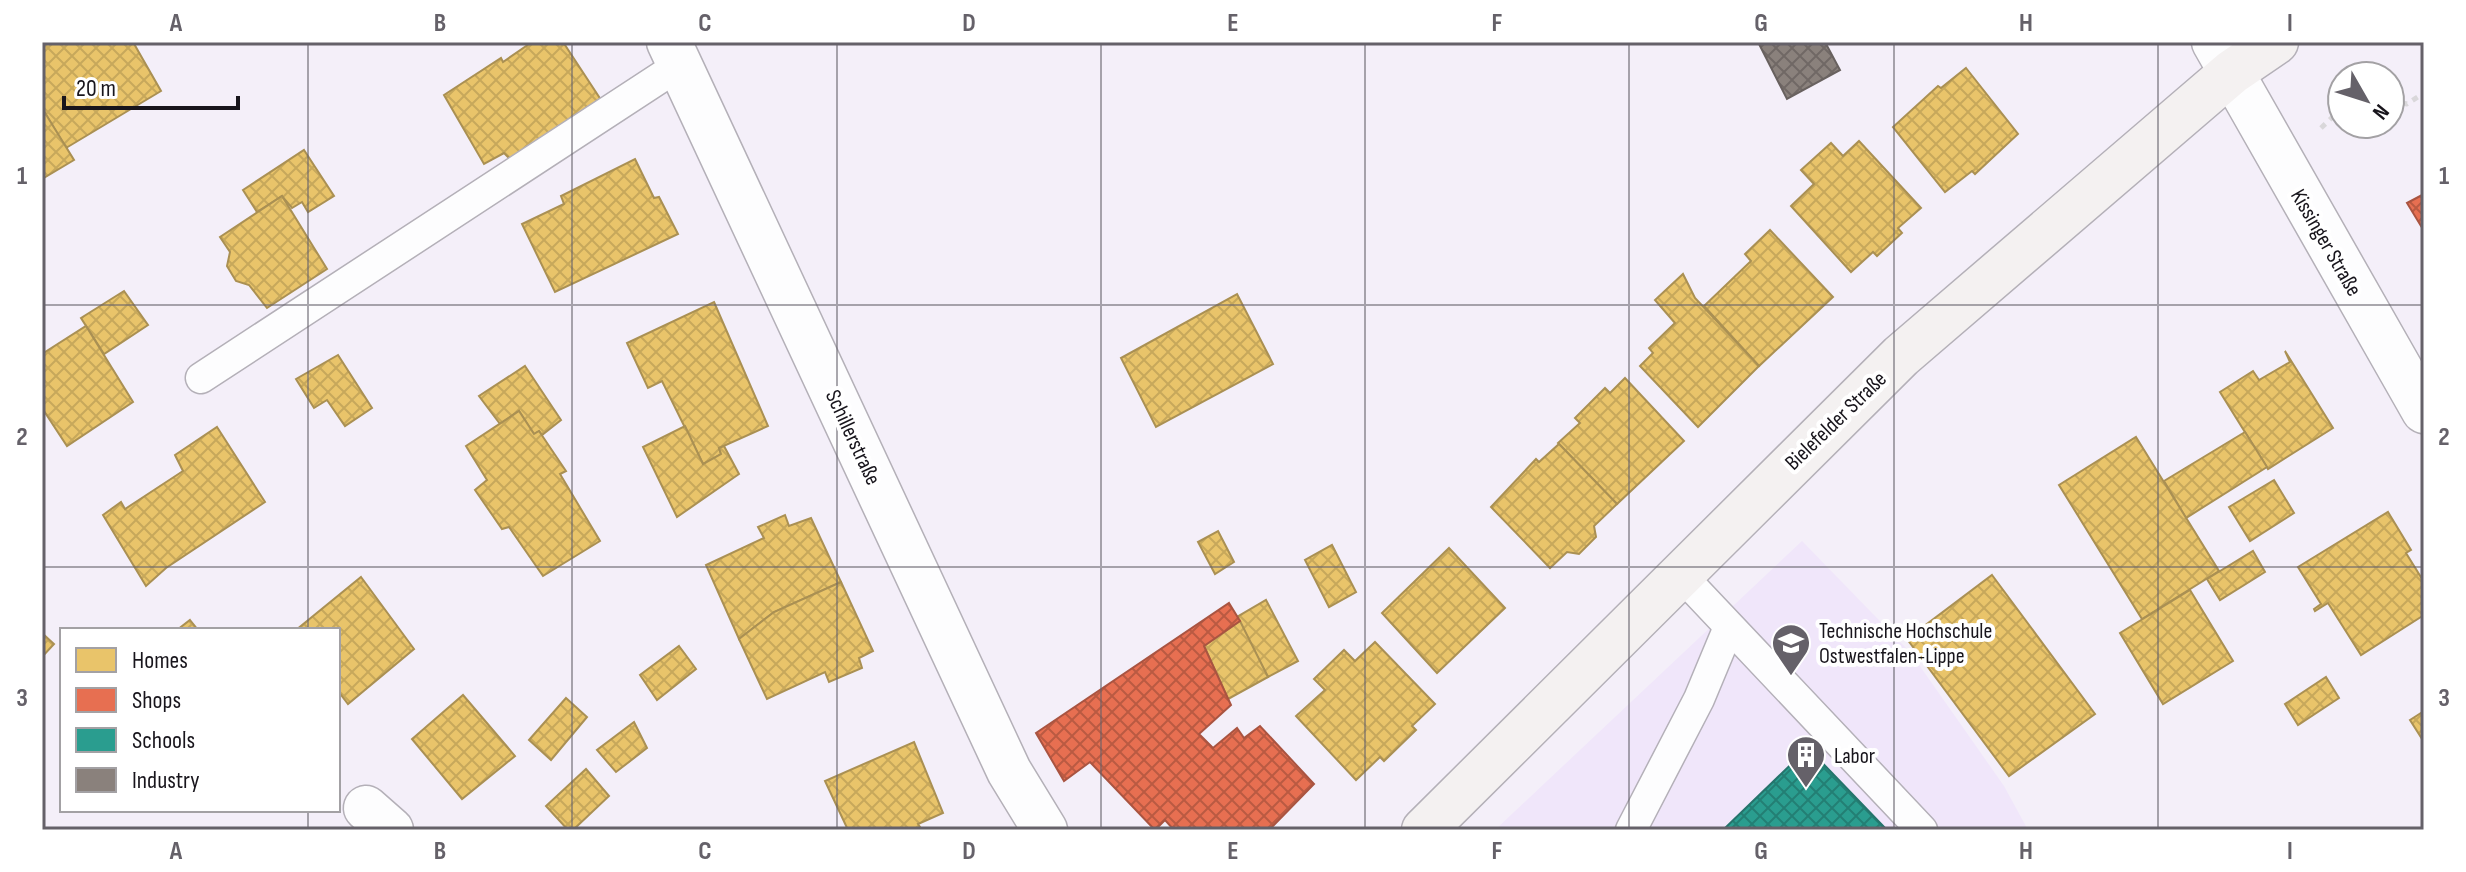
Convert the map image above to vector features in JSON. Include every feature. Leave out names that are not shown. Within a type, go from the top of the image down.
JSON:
[{"type":"main road","name":"Bielefelder Straße","points":[[1424,830],[1679,573],[1901,356],[2223,57],[2276,42]]},
{"type":"street","name":"Schillerstraße","points":[[675,53],[1009,771],[1045,830]]},
{"type":"street","name":"Kissinger Straße","points":[[2223,57],[2424,411]]},
{"type":"lane","points":[[201,378],[675,53]]},
{"type":"lane","points":[[1679,573],[1922,830]]},
{"type":"lane","points":[[1631,830],[1699,699],[1729,627]]},
{"type":"path","points":[[2406,104],[2424,93]]},
{"type":"shaded area","name":"Technische Hochschule Ostwestfalen-Lippe","points":[[1802,541],[1910,652],[2004,786],[2028,830],[1495,830]]},
{"type":"building: Homes","points":[[42,42],[133,42],[161,91],[66,148],[42,108]]},
{"type":"building: Homes","points":[[532,42],[563,42],[603,103],[512,161],[504,153],[484,164],[444,95]]},
{"type":"building: Homes","points":[[1966,68],[2018,134],[1975,174],[1972,171],[1945,192],[1893,127],[1938,86],[1941,88]]},
{"type":"building: Homes","points":[[42,108],[74,160],[42,179]]},
{"type":"building: Homes","points":[[1859,141],[1921,208],[1898,228],[1902,233],[1877,256],[1873,252],[1851,272],[1791,206],[1814,184],[1801,170],[1831,143],[1843,156]]},
{"type":"building: Homes","points":[[304,150],[334,196],[308,212],[302,202],[292,208],[282,196],[257,212],[243,190]]},
{"type":"building: Homes","points":[[635,159],[654,198],[659,197],[678,234],[555,292],[522,224],[564,204],[561,196]]},
{"type":"building: Homes","points":[[282,196],[327,269],[267,308],[249,285],[236,281],[227,266],[230,252],[220,237]]},
{"type":"building: Homes","points":[[1770,230],[1833,297],[1759,366],[1704,306],[1751,261],[1745,254]]},
{"type":"building: Homes","points":[[1683,274],[1695,298],[1759,366],[1698,427],[1640,366],[1653,353],[1649,348],[1675,323],[1655,300]]},
{"type":"building: Homes","points":[[124,291],[148,325],[104,354],[81,318]]},
{"type":"building: Homes","points":[[1237,294],[1273,364],[1156,427],[1121,358]]},
{"type":"building: Homes","points":[[714,302],[768,426],[719,448],[721,454],[703,464],[662,381],[648,388],[627,343]]},
{"type":"building: Homes","points":[[86,326],[133,402],[67,446],[42,408],[42,354]]},
{"type":"building: Homes","points":[[2285,351],[2333,428],[2268,469],[2220,392],[2253,371],[2259,380],[2290,362]]},
{"type":"building: Homes","points":[[338,355],[372,408],[345,426],[327,400],[314,408],[296,379]]},
{"type":"building: Homes","points":[[525,366],[561,420],[542,435],[539,431],[534,434],[519,411],[500,424],[479,396]]},
{"type":"building: Homes","points":[[1625,378],[1684,441],[1617,504],[1558,443],[1580,423],[1575,418],[1605,388],[1610,393]]},
{"type":"building: Homes","points":[[519,411],[534,434],[539,431],[566,471],[560,474],[600,541],[543,576],[509,527],[502,529],[475,490],[487,480],[466,446]]},
{"type":"building: Homes","points":[[685,426],[703,464],[721,454],[719,448],[724,446],[739,474],[677,517],[643,447]]},
{"type":"building: Homes","points":[[217,427],[265,502],[166,568],[146,586],[103,515],[121,502],[125,509],[183,471],[175,455]]},
{"type":"building: Homes","points":[[2245,432],[2267,467],[2186,518],[2164,481]]},
{"type":"building: Homes","points":[[2136,437],[2219,571],[2142,619],[2059,485]]},
{"type":"building: Homes","points":[[1559,444],[1617,504],[1594,526],[1596,537],[1579,554],[1567,552],[1550,568],[1491,507],[1536,459],[1539,462]]},
{"type":"building: Homes","points":[[2274,480],[2294,513],[2250,541],[2229,507]]},
{"type":"building: Homes","points":[[2388,512],[2411,550],[2406,553],[2424,582],[2424,615],[2361,655],[2328,603],[2315,611],[2321,604],[2298,567]]},
{"type":"building: Homes","points":[[785,515],[789,526],[811,518],[841,582],[774,612],[739,639],[706,565],[764,538],[758,527]]},
{"type":"building: Homes","points":[[1218,531],[1234,562],[1215,574],[1198,542]]},
{"type":"building: Homes","points":[[1332,545],[1356,592],[1329,607],[1305,560]]},
{"type":"building: Homes","points":[[1449,548],[1505,608],[1437,673],[1382,613]]},
{"type":"building: Homes","points":[[2253,551],[2265,572],[2220,600],[2207,579]]},
{"type":"building: Homes","points":[[1992,575],[2095,714],[2009,776],[1907,639]]},
{"type":"building: Homes","points":[[361,577],[414,649],[348,704],[340,694],[340,628],[298,628]]},
{"type":"building: Homes","points":[[841,582],[873,651],[859,658],[862,668],[829,682],[825,672],[767,699],[739,639],[774,612]]},
{"type":"building: Homes","points":[[2190,590],[2233,661],[2163,704],[2120,633]]},
{"type":"building: Homes","points":[[1266,600],[1298,661],[1268,677],[1237,617]]},
{"type":"building: Homes","points":[[190,620],[196,628],[180,628]]},
{"type":"building: Homes","points":[[1240,621],[1268,677],[1228,699],[1204,646]]},
{"type":"building: Homes","points":[[42,633],[54,644],[42,657]]},
{"type":"building: Homes","points":[[1375,642],[1435,704],[1412,726],[1416,730],[1384,761],[1380,757],[1356,780],[1296,716],[1325,690],[1314,679],[1344,650],[1355,661]]},
{"type":"building: Homes","points":[[679,646],[696,669],[657,700],[640,675]]},
{"type":"building: Homes","points":[[2326,677],[2339,698],[2298,725],[2285,704]]},
{"type":"building: Homes","points":[[463,695],[515,756],[462,799],[412,739]]},
{"type":"building: Homes","points":[[566,698],[587,717],[551,760],[529,740]]},
{"type":"building: Homes","points":[[2424,711],[2424,742],[2410,720]]},
{"type":"building: Homes","points":[[634,722],[647,748],[616,772],[597,750]]},
{"type":"building: Homes","points":[[914,742],[943,813],[918,824],[922,830],[848,830],[825,781]]},
{"type":"building: Homes","points":[[586,769],[609,796],[573,830],[568,830],[546,806]]},
{"type":"building: Shops","points":[[2424,194],[2424,231],[2407,203]]},
{"type":"building: Shops","points":[[1229,603],[1240,621],[1204,646],[1231,705],[1199,734],[1213,748],[1237,728],[1244,738],[1260,726],[1314,784],[1269,830],[1174,830],[1165,820],[1155,830],[1090,762],[1064,781],[1036,733]]},
{"type":"building: Schools","name":"Labor","points":[[1808,748],[1887,830],[1723,830]]},
{"type":"building: Industry","points":[[1758,42],[1825,42],[1840,70],[1787,99]]},
{"type":"place","name":"Technische Hochschule Ostwestfalen-Lippe","points":[[1791,677]]},
{"type":"place","name":"Labor","points":[[1806,789]]}]
